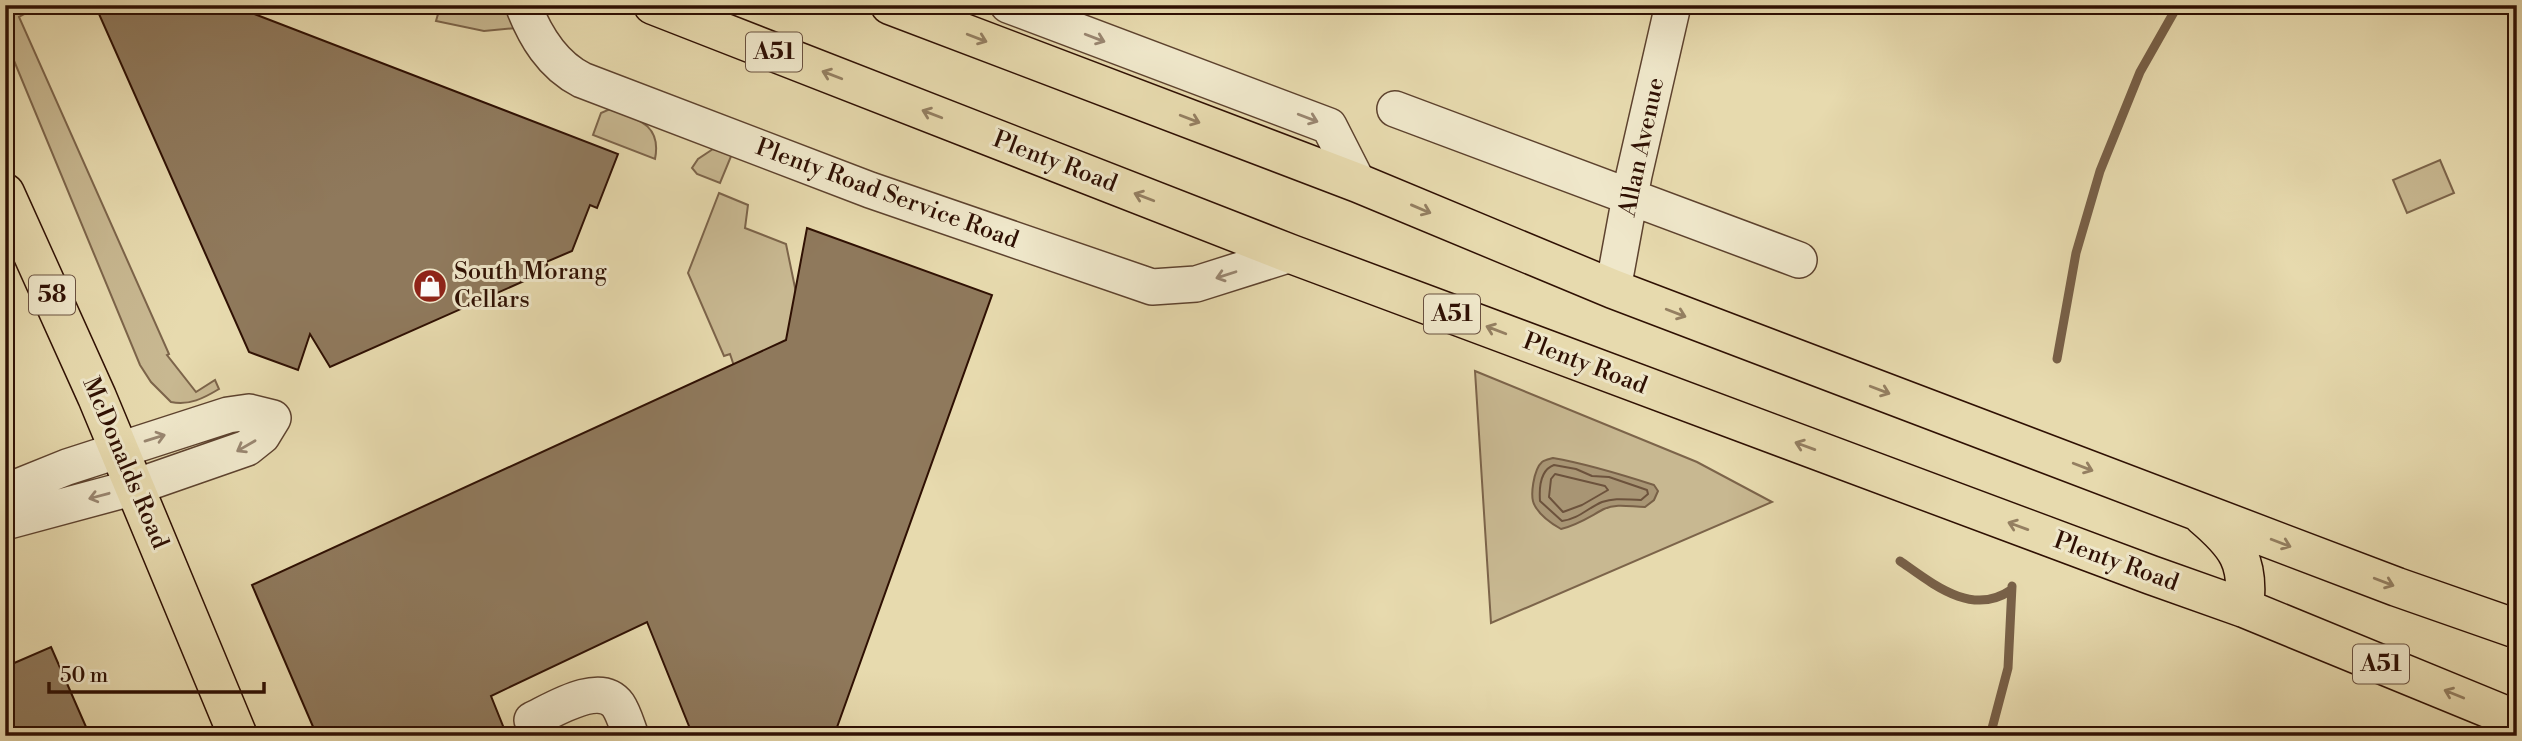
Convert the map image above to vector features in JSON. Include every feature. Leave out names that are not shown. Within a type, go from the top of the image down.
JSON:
[{"type":"main road","name":"Plenty Road","points":[[653,5],[1291,254],[2244,608],[2517,720]]},
{"type":"main road","points":[[891,5],[1358,183],[1613,289],[2401,589],[2517,629]]},
{"type":"main road","name":"McDonalds Road","points":[[5,192],[120,449],[238,736]]},
{"type":"main road","points":[[2197,510],[2229,540],[2239,555],[2247,578],[2244,608]]},
{"type":"street","points":[[1008,5],[1329,126],[1358,183]]},
{"type":"street","name":"Allan Avenue","points":[[1613,289],[1634,175],[1673,5]]},
{"type":"street","name":"Plenty Road Service Road","points":[[530,20],[555,61],[566,72],[582,80],[870,190],[1152,287],[1196,284],[1291,254]]},
{"type":"street","points":[[1395,108],[1799,260]]},
{"type":"street","points":[[5,492],[66,467],[228,415],[249,412],[273,418],[262,436],[247,448],[135,487],[5,522]]},
{"type":"street","points":[[532,720],[581,697],[600,695],[617,703],[631,736]]},
{"type":"shaded area","points":[[5,5],[36,5],[37,7],[19,17],[169,354],[167,355],[196,392],[215,380],[219,389],[208,395],[190,402],[171,402],[151,382],[140,365],[5,39]]},
{"type":"shaded area","points":[[435,5],[503,5],[509,8],[516,28],[484,31],[436,21],[440,7]]},
{"type":"shaded area","points":[[610,109],[638,120],[651,130],[655,138],[655,159],[593,135],[601,113]]},
{"type":"shaded area","points":[[713,149],[732,154],[720,183],[697,174],[692,168],[698,159]]},
{"type":"shaded area","points":[[2440,160],[2454,193],[2407,213],[2393,180]]},
{"type":"shaded area","points":[[719,193],[748,205],[745,228],[786,244],[799,307],[784,348],[735,369],[730,354],[724,356],[688,273]]},
{"type":"shaded area","points":[[1475,371],[1697,462],[1772,502],[1491,623]]},
{"type":"water","points":[[1553,458],[1629,477],[1654,485],[1658,491],[1654,500],[1645,507],[1609,507],[1561,529],[1540,513],[1532,496],[1539,466],[1543,461]]},
{"type":"building","points":[[95,5],[231,5],[618,154],[597,208],[590,205],[572,251],[546,262],[549,270],[330,367],[310,334],[298,370],[249,352]]},
{"type":"building","points":[[807,228],[992,295],[836,730],[822,736],[693,736],[647,622],[491,696],[507,736],[317,736],[252,585],[786,340]]},
{"type":"building","points":[[51,647],[90,736],[5,736],[5,667]]},
{"type":"waterway","points":[[2057,359],[2076,253],[2100,171],[2140,72],[2178,5]]},
{"type":"waterway","points":[[1900,561],[1939,587],[1967,599],[1982,600],[2011,590]]},
{"type":"waterway","points":[[1990,736],[2008,668],[2012,586]]},
{"type":"place","name":"South Morang Cellars","points":[[430,286]]}]
